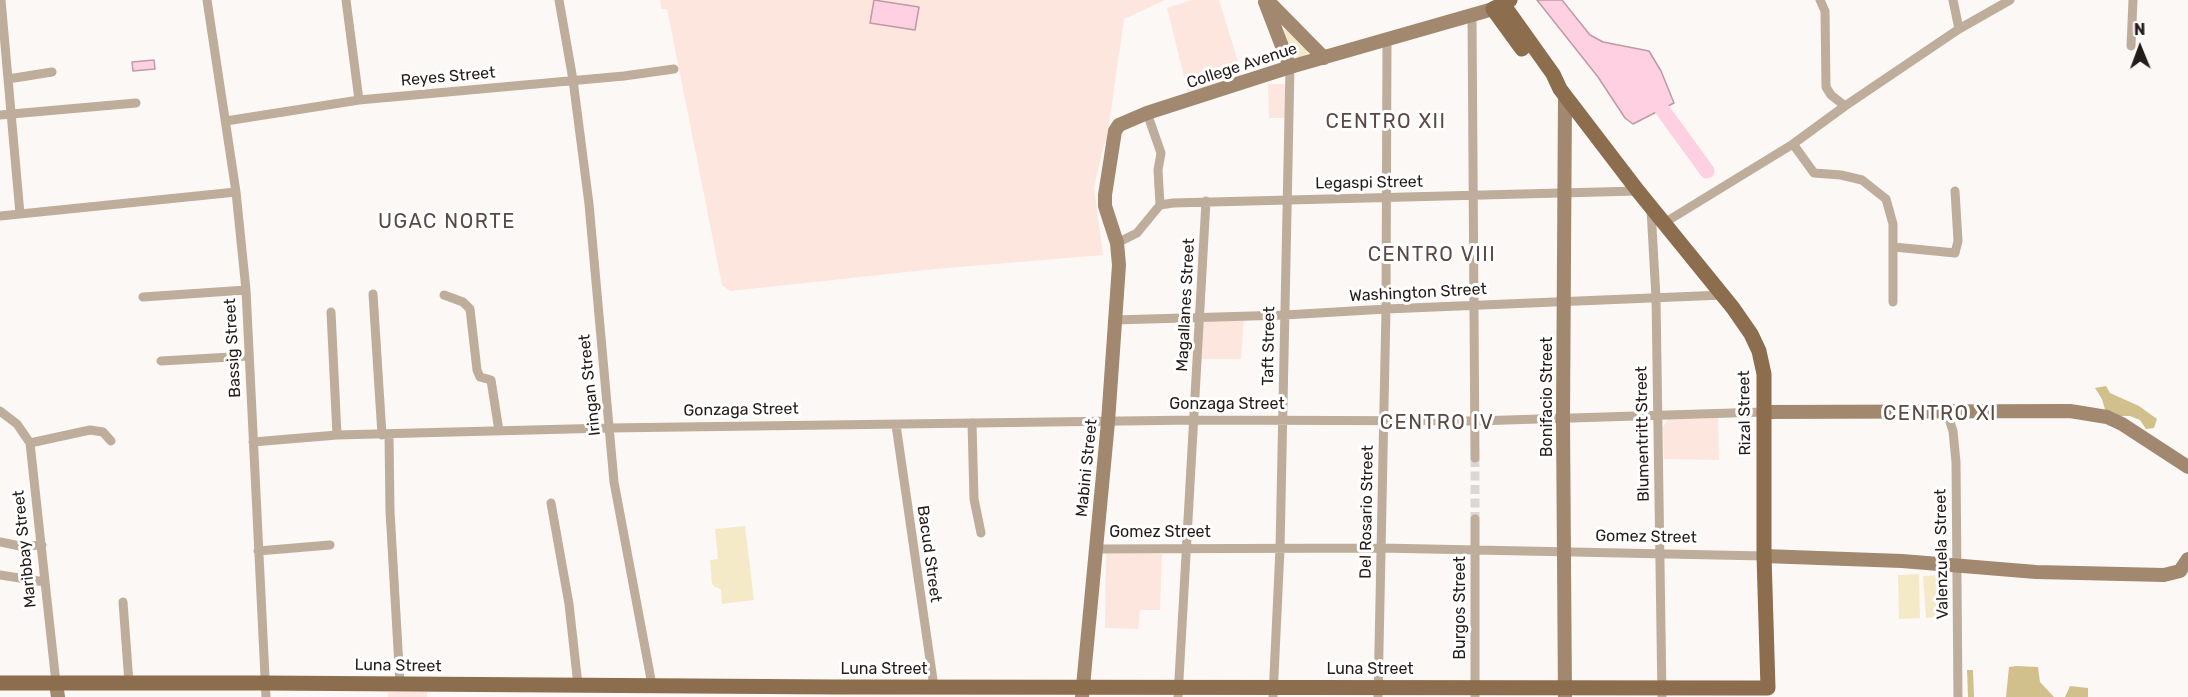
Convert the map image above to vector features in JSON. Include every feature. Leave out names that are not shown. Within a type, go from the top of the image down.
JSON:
[{"type":"main road","points":[[1265,0],[1324,58]]},
{"type":"main road","points":[[1265,0],[1290,67]]},
{"type":"main road","name":"College Avenue","points":[[1117,243],[1105,207],[1105,195],[1115,131],[1119,125],[1147,113],[1290,67],[1387,40],[1489,7]]},
{"type":"main road","name":"Rizal Street","points":[[1489,7],[1546,80],[1562,93],[1723,295],[1751,334],[1759,351],[1764,374],[1764,556],[1768,692]]},
{"type":"main road","name":"Bonifacio Street","points":[[1562,93],[1565,692]]},
{"type":"main road","name":"Mabini Street","points":[[1082,692],[1108,422],[1119,265],[1117,243]]},
{"type":"main road","name":"Gonzaga Street","points":[[1764,412],[2070,411],[2107,417],[2135,430],[2188,466]]},
{"type":"main road","name":"Gomez Street","points":[[1764,556],[1902,561],[2036,572],[2164,575],[2180,571],[2188,559]]},
{"type":"main road","name":"Luna Street","points":[[0,683],[57,690],[129,683],[265,690],[400,684],[477,691],[578,685],[652,685],[934,687],[1082,692],[1768,692]]},
{"type":"street","points":[[1,0],[20,214]]},
{"type":"street","name":"Bassig Street","points":[[207,0],[236,192],[246,290],[265,690]]},
{"type":"street","points":[[346,0],[359,100]]},
{"type":"street","name":"Iringan Street","points":[[559,0],[573,80],[589,204],[616,494],[652,685]]},
{"type":"street","points":[[1820,0],[1825,20],[1826,87],[1831,95],[1845,106]]},
{"type":"street","points":[[1953,0],[1959,29]]},
{"type":"street","points":[[1664,223],[1793,144],[1959,29],[2010,0]]},
{"type":"street","points":[[2131,46],[2133,0]]},
{"type":"street","points":[[1475,458],[1472,196],[1489,7]]},
{"type":"street","name":"Del Rosario Street","points":[[1378,692],[1386,309],[1387,40]]},
{"type":"street","name":"Taft Street","points":[[1273,692],[1280,549],[1290,67]]},
{"type":"street","name":"Reyes Street","points":[[226,121],[359,100],[674,69]]},
{"type":"street","points":[[8,79],[52,72]]},
{"type":"street","points":[[0,115],[136,103]]},
{"type":"street","points":[[1117,243],[1137,232],[1160,205],[1158,170],[1161,153],[1147,113]]},
{"type":"street","points":[[1793,144],[1814,173],[1841,174],[1862,180],[1886,199],[1893,224],[1893,302]]},
{"type":"street","name":"Legaspi Street","points":[[1160,205],[1206,201],[1638,191]]},
{"type":"street","points":[[1894,247],[1955,253],[1958,241],[1955,191]]},
{"type":"street","points":[[0,216],[236,192]]},
{"type":"street","name":"Magallanes Street","points":[[1178,692],[1206,201]]},
{"type":"street","name":"Blumentritt Street","points":[[1651,207],[1656,298],[1662,692]]},
{"type":"street","points":[[144,297],[246,290]]},
{"type":"street","points":[[373,294],[386,435],[400,684]]},
{"type":"street","points":[[444,295],[463,302],[470,309],[477,370],[480,377],[491,380],[499,431]]},
{"type":"street","name":"Washington Street","points":[[1115,320],[1285,315],[1723,295]]},
{"type":"street","points":[[331,312],[337,435]]},
{"type":"street","points":[[161,361],[249,356]]},
{"type":"street","points":[[0,411],[17,424],[30,443],[90,430],[103,432],[111,441]]},
{"type":"street","name":"Gonzaga Street","points":[[253,442],[337,435],[609,428],[1194,420],[1475,421],[1764,412]]},
{"type":"street","name":"Valenzuela Street","points":[[1947,413],[1955,446],[1958,697]]},
{"type":"street","points":[[972,423],[974,507],[981,533]]},
{"type":"street","name":"Bacud Street","points":[[896,425],[934,687]]},
{"type":"street","name":"Maribbay Street","points":[[30,443],[57,690]]},
{"type":"street","points":[[551,503],[569,604],[578,685]]},
{"type":"street","name":"Burgos Street","points":[[1475,519],[1475,692]]},
{"type":"street","points":[[0,542],[20,546],[42,545]]},
{"type":"street","points":[[258,551],[330,545]]},
{"type":"street","name":"Gomez Street","points":[[1095,549],[1381,548],[1764,556]]},
{"type":"street","points":[[0,575],[45,582]]},
{"type":"street","points":[[123,602],[129,683]]},
{"type":"shaded area","points":[[660,0],[1165,0],[1124,19],[1107,138],[1094,188],[1103,255],[935,269],[730,291],[722,285],[667,9],[661,9]]},
{"type":"shaded area","points":[[874,0],[919,7],[915,30],[870,23]]},
{"type":"shaded area","points":[[1192,0],[1219,0],[1244,81],[1189,97],[1167,8]]},
{"type":"shaded area","points":[[1537,0],[1562,0],[1590,35],[1603,42],[1649,51],[1661,71],[1674,103],[1633,124],[1625,118],[1598,77]]},
{"type":"shaded area","points":[[1286,29],[1308,51],[1305,57],[1299,58],[1293,55],[1284,30]]},
{"type":"shaded area","points":[[154,60],[155,69],[133,71],[132,62]]},
{"type":"shaded area","points":[[1268,84],[1285,84],[1286,118],[1269,118]]},
{"type":"shaded area","points":[[1244,318],[1241,359],[1201,359],[1202,321]]},
{"type":"shaded area","points":[[2106,386],[2110,393],[2139,406],[2157,419],[2154,428],[2146,429],[2140,420],[2130,416],[2106,413],[2102,399],[2095,388]]},
{"type":"shaded area","points":[[1718,418],[1719,460],[1664,459],[1663,427],[1668,419]]},
{"type":"shaded area","points":[[745,526],[754,600],[722,604],[721,589],[712,584],[710,560],[718,559],[715,529]]},
{"type":"shaded area","points":[[1106,553],[1162,554],[1160,610],[1140,610],[1138,629],[1105,628]]},
{"type":"shaded area","points":[[1919,574],[1920,618],[1899,619],[1898,575]]},
{"type":"shaded area","points":[[1941,575],[1944,616],[1926,618],[1923,576]]},
{"type":"shaded area","points":[[2009,667],[2038,667],[2040,682],[2054,697],[2006,697]]},
{"type":"shaded area","points":[[1967,670],[1973,670],[1974,697],[1968,697]]},
{"type":"shaded area","points":[[2070,686],[2088,688],[2088,697],[2065,697]]},
{"type":"shaded area","points":[[388,692],[427,692],[427,697],[388,697]]},
{"type":"waterway","points":[[1651,94],[1707,171]]},
{"type":"tunnel","points":[[1475,458],[1475,519]]},
{"type":"district","name":"CENTRO XII","points":[[1386,122]]},
{"type":"district","name":"UGAC NORTE","points":[[447,222]]},
{"type":"district","name":"CENTRO VIII","points":[[1432,255]]},
{"type":"district","name":"CENTRO XI","points":[[1940,414]]},
{"type":"district","name":"CENTRO IV","points":[[1437,423]]}]
